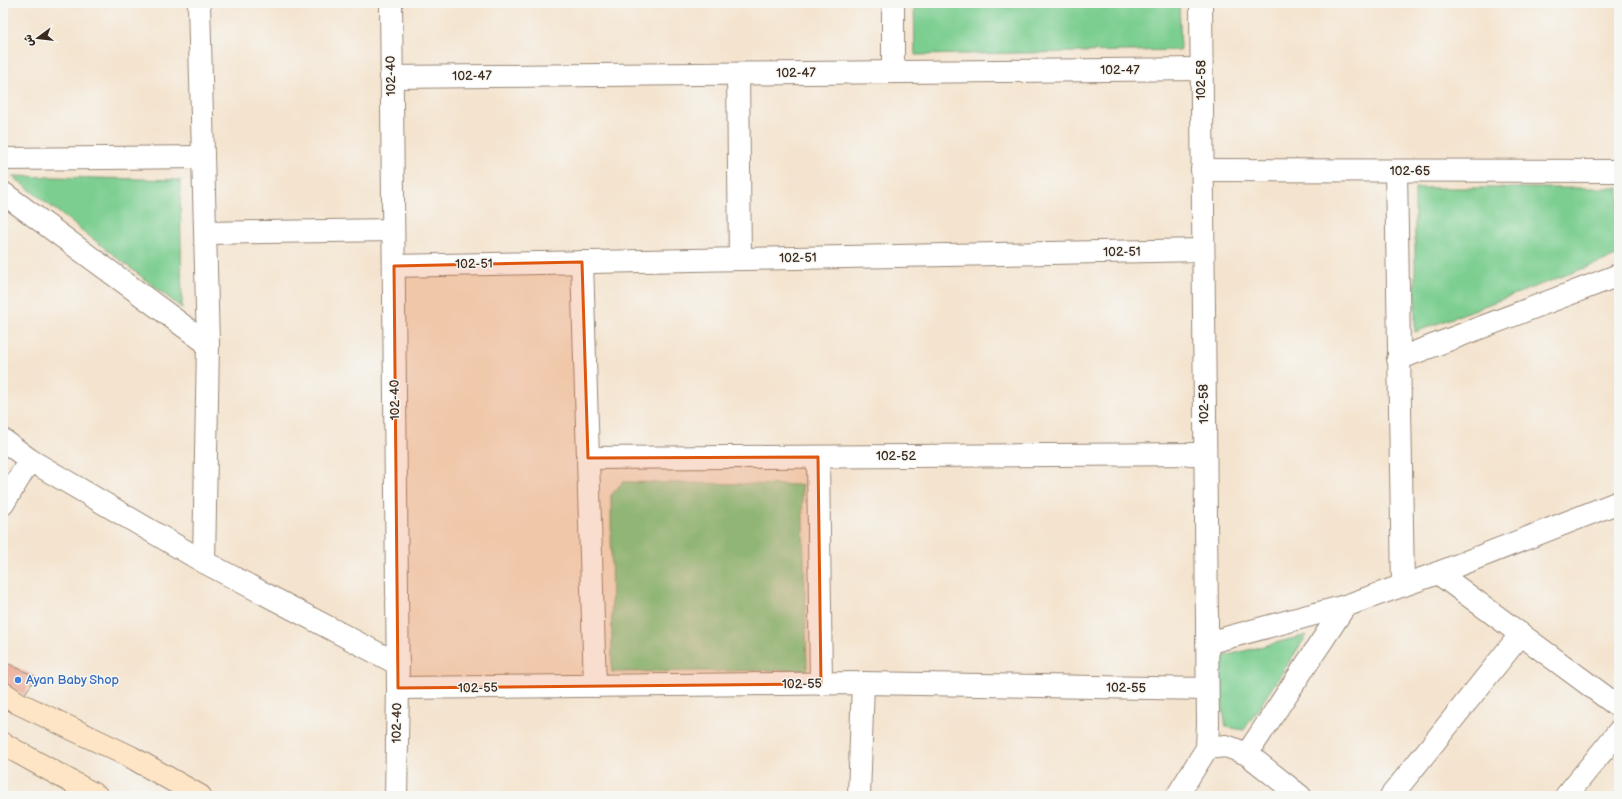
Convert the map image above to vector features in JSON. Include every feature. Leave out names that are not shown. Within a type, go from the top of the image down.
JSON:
[{"type":"main road","points":[[3,693],[18,703],[131,757],[200,796]]},
{"type":"main road","points":[[3,744],[97,796]]},
{"type":"street","points":[[199,3],[208,344],[204,562]]},
{"type":"street","name":"102-40","points":[[391,3],[398,664],[396,796]]},
{"type":"street","points":[[893,3],[893,72]]},
{"type":"street","name":"102-58","points":[[1200,3],[1207,748]]},
{"type":"street","name":"102-47","points":[[391,77],[1201,70]]},
{"type":"street","points":[[738,74],[740,259]]},
{"type":"street","points":[[5,161],[203,157]]},
{"type":"street","name":"102-65","points":[[1202,170],[1619,171]]},
{"type":"street","points":[[1396,171],[1403,585]]},
{"type":"street","points":[[3,193],[208,344]]},
{"type":"street","points":[[205,233],[393,230]]},
{"type":"street","name":"102-51","points":[[394,266],[1202,250]]},
{"type":"street","points":[[582,262],[595,686]]},
{"type":"street","points":[[1398,359],[1619,275]]},
{"type":"street","points":[[3,440],[30,460],[204,562],[398,664]]},
{"type":"street","name":"102-52","points":[[588,458],[1205,454]]},
{"type":"street","points":[[818,456],[820,684]]},
{"type":"street","points":[[3,504],[30,460]]},
{"type":"street","points":[[1206,643],[1346,606],[1438,573],[1619,502]]},
{"type":"street","points":[[1438,573],[1619,707]]},
{"type":"street","points":[[1247,754],[1346,606]]},
{"type":"street","points":[[1391,796],[1521,634]]},
{"type":"street","points":[[859,796],[863,683]]},
{"type":"street","name":"102-55","points":[[398,688],[863,683],[1206,689]]},
{"type":"street","points":[[1566,796],[1619,731]]},
{"type":"street","points":[[1177,796],[1207,748],[1226,746],[1247,754],[1300,796]]},
{"type":"highlighted area","points":[[582,262],[588,458],[818,457],[821,684],[398,688],[394,266]]},
{"type":"green space","points":[[914,3],[1179,3],[1181,50],[915,55]]},
{"type":"green space","points":[[12,176],[180,180],[182,308]]},
{"type":"green space","points":[[1415,188],[1619,188],[1619,255],[1415,332]]},
{"type":"green space","points":[[623,482],[802,485],[807,670],[612,672],[611,495]]},
{"type":"green space","points":[[1307,635],[1244,730],[1226,727],[1217,674],[1224,656]]},
{"type":"building","name":"Ayan Baby Shop","points":[[9,664],[36,677],[24,695],[3,684],[3,672]]},
{"type":"place","name":"Ayan Baby Shop","points":[[18,680]]}]
